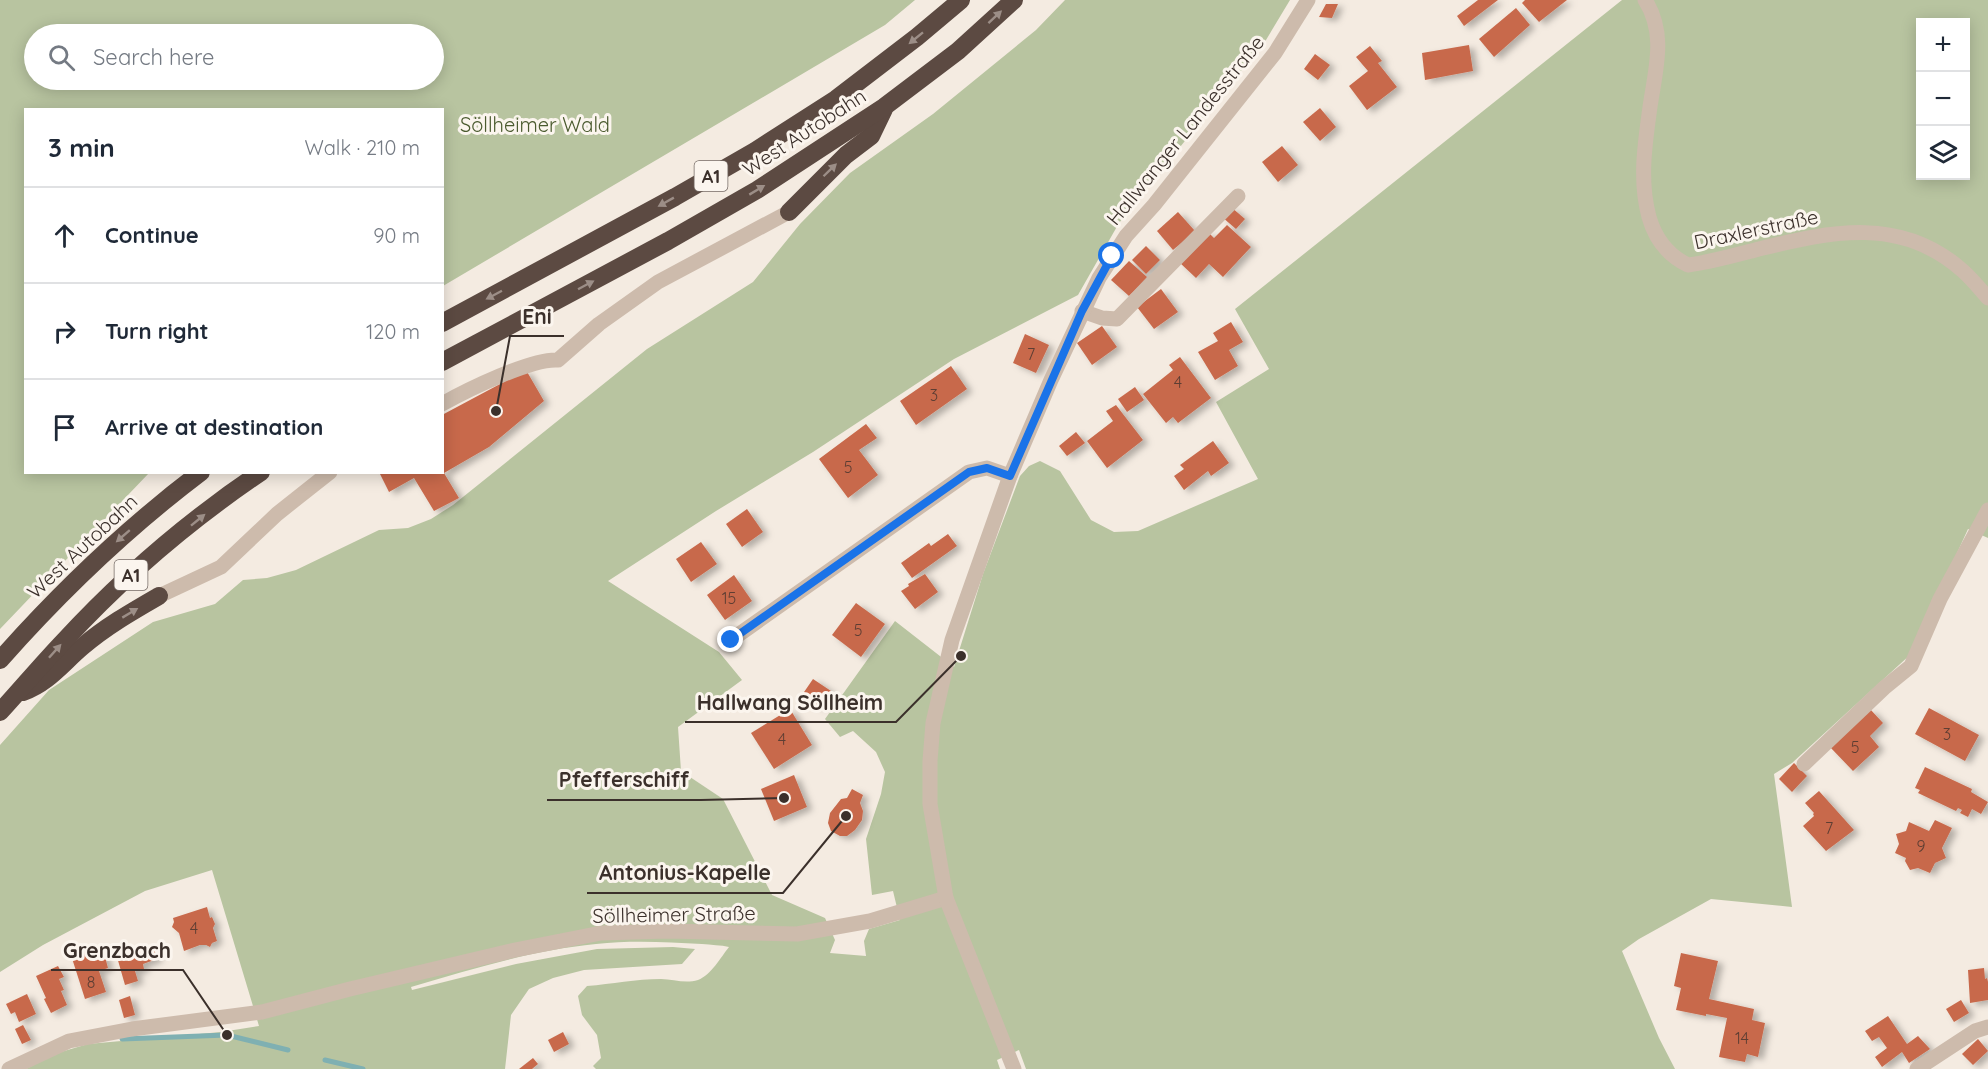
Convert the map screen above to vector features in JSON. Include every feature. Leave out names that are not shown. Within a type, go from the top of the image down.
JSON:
[{"type":"highway","name":"West Autobahn","points":[[444,322],[755,151],[836,99],[961,0]]},
{"type":"highway","name":"West Autobahn","points":[[444,361],[668,241],[757,190],[885,107],[958,51],[1014,0]]},
{"type":"highway","points":[[789,212],[840,161],[871,136],[885,107]]},
{"type":"highway","name":"West Autobahn","points":[[0,660],[106,550],[199,474]]},
{"type":"highway","name":"A1","points":[[0,712],[65,640],[133,573],[258,474]]},
{"type":"highway","points":[[16,695],[50,678],[81,648],[103,631],[159,596]]},
{"type":"street","name":"Hallwanger Landesstraße","points":[[1014,1069],[946,898],[930,804],[933,723],[952,640],[1010,476],[1082,311],[1106,265],[1126,236],[1154,205],[1275,53],[1308,0]]},
{"type":"street","name":"Draxlerstraße","points":[[1646,0],[1651,8],[1659,36],[1657,73],[1643,167],[1645,201],[1653,233],[1666,250],[1688,265],[1813,237],[1847,233],[1899,235],[1920,242],[1947,258],[1965,272],[1988,298]]},
{"type":"street","points":[[1082,311],[1117,320],[1238,196]]},
{"type":"street","points":[[444,403],[525,365],[548,359],[558,360],[599,324],[658,282],[789,212]]},
{"type":"street","points":[[731,640],[969,472],[987,468],[1010,476]]},
{"type":"street","points":[[159,596],[221,567],[277,514],[327,474]]},
{"type":"street","points":[[1804,765],[1884,688],[1911,666],[1940,599],[1988,510]]},
{"type":"street","name":"Söllheimer Straße","points":[[9,1069],[69,1041],[132,1029],[262,1012],[515,950],[601,933],[667,931],[797,934],[870,921],[946,898]]},
{"type":"street","points":[[1917,1069],[1975,1031],[1988,1027]]},
{"type":"green space","name":"Söllheimer Wald","points":[[0,0],[915,0],[885,25],[444,285],[444,108],[24,108],[24,474],[148,474],[0,629]]},
{"type":"green space","points":[[1065,0],[1290,0],[1266,40],[1119,223],[1078,295],[954,359],[813,452],[608,581],[719,652],[742,680],[678,727],[681,771],[723,799],[772,895],[825,918],[835,940],[830,953],[866,956],[864,941],[869,929],[900,920],[893,891],[872,895],[866,839],[881,794],[885,772],[876,752],[853,731],[840,737],[825,719],[895,621],[954,667],[983,574],[1020,476],[1029,466],[1040,461],[1060,471],[1091,520],[1114,532],[1138,531],[1258,479],[1216,402],[1269,369],[1235,309],[1622,0],[1988,0],[1988,538],[1968,529],[1911,654],[1792,763],[1774,774],[1792,907],[1711,899],[1622,951],[1659,1038],[1675,1069],[1026,1069],[1019,1050],[997,1060],[1000,1069],[596,1069],[593,1066],[601,1058],[597,1035],[582,1015],[578,996],[587,986],[652,979],[688,982],[698,980],[711,970],[729,947],[636,942],[596,944],[549,951],[503,961],[411,987],[412,990],[516,964],[597,949],[673,947],[695,949],[682,964],[584,970],[553,978],[529,989],[511,1015],[505,1069],[26,1069],[54,1054],[88,1044],[221,1032],[259,1026],[212,870],[145,891],[43,945],[0,972],[0,745],[49,690],[153,622],[215,604],[243,580],[267,578],[296,570],[379,530],[408,528],[431,519],[453,505],[647,349],[753,282],[800,224],[850,173],[933,114],[1036,30]]},
{"type":"building","points":[[1478,0],[1498,0],[1464,26],[1457,16]]},
{"type":"building","points":[[1525,0],[1567,0],[1539,22],[1522,3]]},
{"type":"building","points":[[1326,4],[1338,4],[1332,18],[1319,17]]},
{"type":"building","points":[[1516,8],[1530,25],[1494,57],[1479,39]]},
{"type":"building","points":[[1469,45],[1473,71],[1425,80],[1422,53]]},
{"type":"building","points":[[1370,46],[1382,61],[1378,63],[1397,87],[1367,110],[1349,86],[1368,71],[1356,57]]},
{"type":"building","points":[[1315,54],[1330,65],[1318,80],[1304,69]]},
{"type":"building","points":[[1320,108],[1336,127],[1320,141],[1303,122]]},
{"type":"building","points":[[1282,146],[1298,165],[1278,182],[1262,162]]},
{"type":"building","points":[[1231,207],[1245,219],[1236,229],[1222,217]]},
{"type":"building","points":[[1178,212],[1195,231],[1173,250],[1157,231]]},
{"type":"building","points":[[1227,225],[1251,247],[1223,277],[1209,264],[1196,278],[1179,262],[1208,232],[1214,238]]},
{"type":"building","points":[[1146,246],[1160,260],[1146,274],[1132,260]]},
{"type":"building","points":[[1129,261],[1147,277],[1129,296],[1111,280]]},
{"type":"building","points":[[1161,289],[1178,312],[1154,329],[1137,307]]},
{"type":"building","points":[[1231,322],[1243,342],[1229,350],[1238,366],[1215,380],[1198,352],[1218,341],[1213,333]]},
{"type":"building","points":[[1102,326],[1117,347],[1092,365],[1077,343]]},
{"type":"building","points":[[1025,334],[1049,345],[1036,373],[1013,363]]},
{"type":"building","points":[[1180,357],[1211,398],[1178,423],[1173,417],[1166,423],[1143,394],[1173,370],[1169,365]]},
{"type":"building","points":[[951,366],[967,389],[916,425],[900,401]]},
{"type":"building","points":[[526,370],[544,401],[489,447],[444,473],[444,414]]},
{"type":"building","points":[[1135,387],[1144,400],[1127,412],[1118,399]]},
{"type":"building","points":[[1116,405],[1143,440],[1107,468],[1087,441],[1113,421],[1106,411]]},
{"type":"building","points":[[866,424],[877,438],[859,450],[878,475],[848,498],[819,459]]},
{"type":"building","points":[[1076,432],[1085,443],[1067,456],[1059,446]]},
{"type":"building","points":[[1213,441],[1229,463],[1211,476],[1208,471],[1184,490],[1174,476],[1184,469],[1180,465]]},
{"type":"building","points":[[444,473],[459,498],[434,511],[414,478],[389,492],[380,474]]},
{"type":"building","points":[[747,509],[763,532],[742,547],[726,524]]},
{"type":"building","points":[[948,534],[957,546],[912,578],[901,563],[929,543],[931,546]]},
{"type":"building","points":[[701,542],[717,564],[691,582],[676,559]]},
{"type":"building","points":[[925,574],[938,592],[915,609],[901,591]]},
{"type":"building","points":[[734,575],[752,601],[725,620],[707,595]]},
{"type":"building","points":[[856,603],[885,624],[861,657],[832,635]]},
{"type":"building","points":[[813,679],[831,691],[820,707],[802,695]]},
{"type":"building","points":[[1929,708],[1979,735],[1965,761],[1915,734]]},
{"type":"building","points":[[790,709],[812,745],[774,769],[751,733]]},
{"type":"building","points":[[1870,709],[1883,723],[1870,736],[1879,747],[1853,771],[1830,747]]},
{"type":"building","points":[[1794,763],[1807,776],[1792,792],[1779,779]]},
{"type":"building","points":[[1925,767],[1972,789],[1971,792],[1988,802],[1981,814],[1972,809],[1968,817],[1960,813],[1962,810],[1958,808],[1956,811],[1918,793],[1920,790],[1915,788]]},
{"type":"building","points":[[794,775],[807,807],[774,821],[761,789]]},
{"type":"building","points":[[852,789],[863,795],[860,803],[863,811],[862,820],[847,836],[840,836],[831,831],[828,823],[830,813],[841,799],[847,798]]},
{"type":"building","points":[[1819,791],[1854,830],[1826,851],[1803,826],[1814,816],[1805,803]]},
{"type":"building","points":[[1935,820],[1952,828],[1942,848],[1946,858],[1935,863],[1930,873],[1918,868],[1910,870],[1905,861],[1906,858],[1895,853],[1899,844],[1896,834],[1906,831],[1909,822],[1929,831]]},
{"type":"building","points":[[207,907],[210,918],[212,917],[215,924],[213,928],[217,941],[210,947],[200,945],[184,951],[179,933],[172,927],[173,918]]},
{"type":"building","points":[[153,946],[157,959],[143,964],[144,969],[135,971],[138,981],[125,985],[117,957]]},
{"type":"building","points":[[84,948],[88,958],[104,953],[108,968],[99,971],[106,992],[85,999],[70,952]]},
{"type":"building","points":[[1681,953],[1718,961],[1709,999],[1754,1009],[1752,1020],[1765,1023],[1758,1057],[1747,1054],[1745,1062],[1719,1057],[1727,1018],[1676,1010],[1681,988],[1674,986]]},
{"type":"building","points":[[58,966],[64,977],[59,979],[67,1005],[51,1013],[36,976]]},
{"type":"building","points":[[1984,968],[1985,979],[1987,978],[1988,982],[1988,1000],[1970,1003],[1968,970]]},
{"type":"building","points":[[27,994],[36,1014],[19,1022],[15,1012],[11,1014],[6,1004]]},
{"type":"building","points":[[130,996],[135,1015],[124,1018],[119,1000]]},
{"type":"building","points":[[1961,1000],[1969,1013],[1954,1022],[1946,1009]]},
{"type":"building","points":[[1888,1016],[1907,1044],[1918,1036],[1930,1049],[1909,1063],[1902,1052],[1882,1067],[1875,1057],[1887,1048],[1879,1037],[1872,1041],[1865,1031]]},
{"type":"building","points":[[23,1025],[31,1040],[22,1044],[15,1029]]},
{"type":"building","points":[[563,1032],[569,1044],[554,1052],[548,1040]]},
{"type":"building","points":[[1978,1039],[1988,1051],[1973,1065],[1962,1054]]},
{"type":"building","points":[[533,1058],[538,1064],[532,1069],[519,1069]]},
{"type":"waterway","points":[[122,1039],[227,1035],[288,1050]]},
{"type":"waterway","points":[[325,1060],[363,1069]]},
{"type":"place","name":"Eni","points":[[496,411]]},
{"type":"place","name":"Hallwang Söllheim","points":[[961,656]]},
{"type":"place","name":"Pfefferschiff","points":[[784,798]]},
{"type":"place","name":"Antonius-Kapelle","points":[[846,816]]},
{"type":"place","name":"Grenzbach","points":[[227,1035]]},
{"type":"route","points":[[731,640],[969,472],[987,468],[1010,476],[1082,311],[1112,256]]}]
